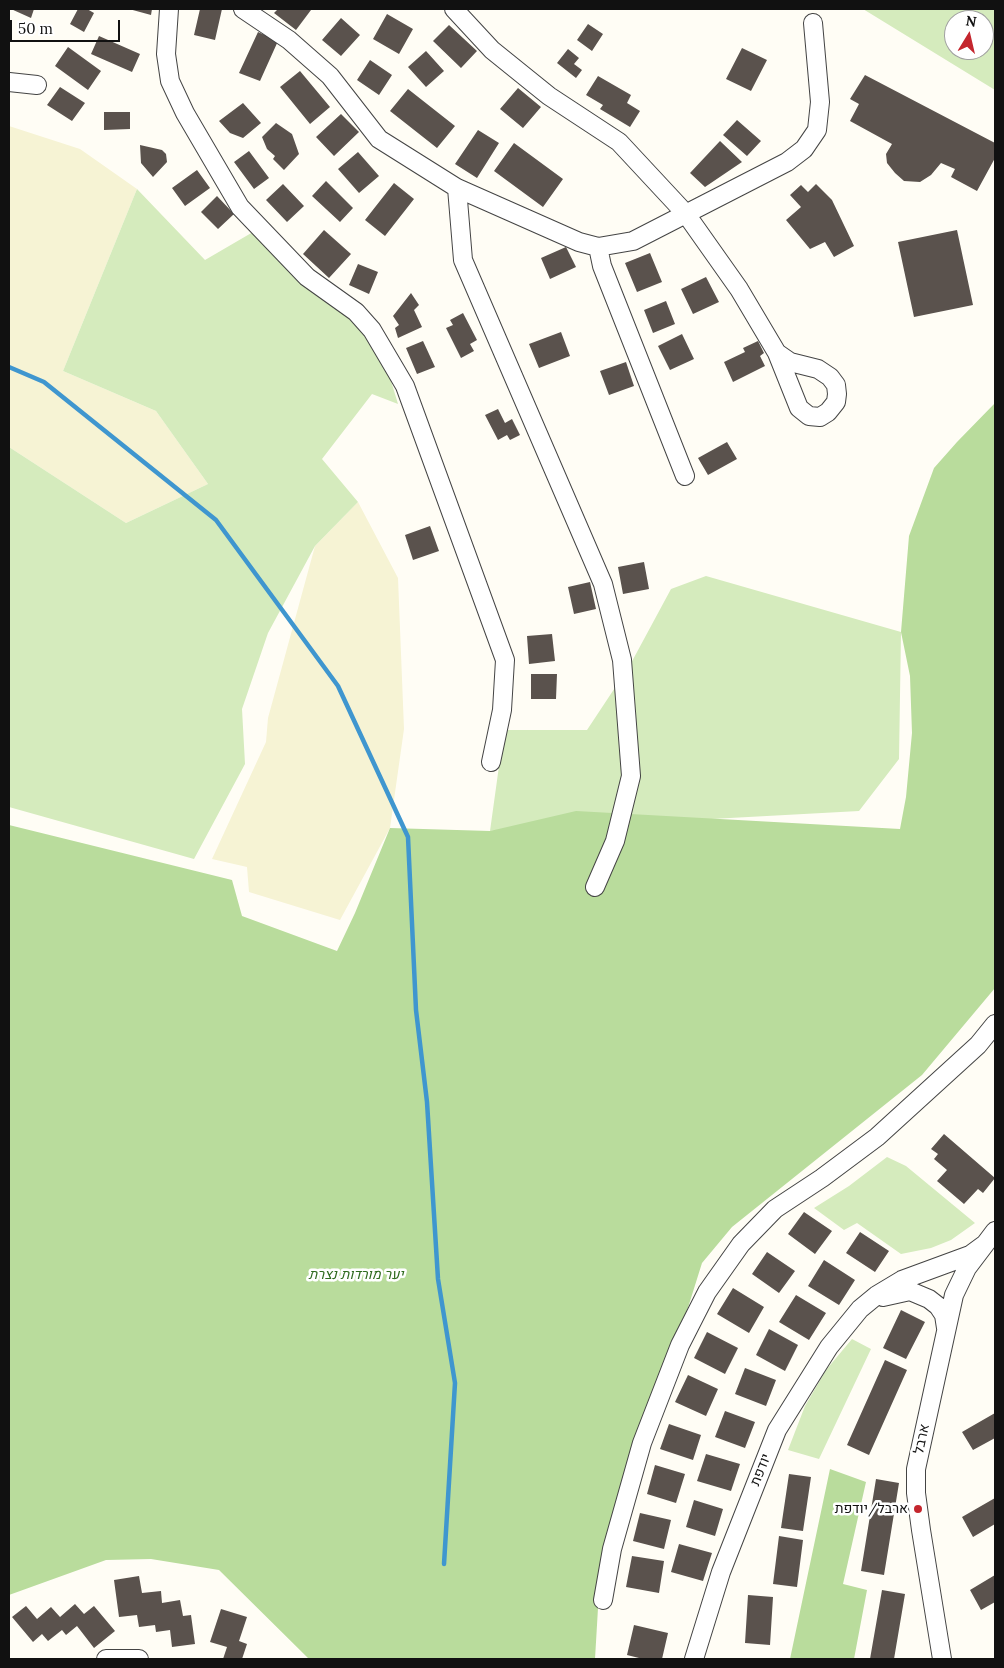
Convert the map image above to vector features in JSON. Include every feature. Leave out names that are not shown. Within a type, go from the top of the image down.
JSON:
[{"type":"street","points":[[169,9],[166,54],[170,81],[184,113],[240,207],[307,277],[356,312],[372,330],[405,386],[505,660],[502,710],[491,762]]},
{"type":"street","points":[[243,9],[289,40],[330,76],[379,139],[456,188],[579,242],[598,247],[633,241],[787,162],[804,149],[817,130],[820,102],[813,23]]},
{"type":"street","points":[[454,9],[492,50],[549,96],[619,142],[686,214],[739,288],[777,353]]},
{"type":"street","points":[[9,82],[37,85]]},
{"type":"street","points":[[456,188],[463,260],[603,584],[622,660],[631,776],[615,841],[595,887]]},
{"type":"street","points":[[598,247],[602,266],[685,476]]},
{"type":"street","points":[[603,1600],[612,1549],[642,1443],[680,1345],[707,1292],[741,1244],[775,1209],[822,1178],[877,1137],[978,1045],[995,1024]]},
{"type":"street","name":"יודפת","points":[[694,1659],[725,1563],[777,1430],[829,1346],[869,1302],[902,1280],[970,1256],[990,1237]]},
{"type":"street","name":"ארבל","points":[[942,1659],[921,1530],[916,1493],[916,1469],[954,1295],[962,1277],[990,1237]]},
{"type":"street","name":"יודפת","points":[[869,1302],[893,1293],[910,1291],[929,1299],[938,1306],[944,1315],[946,1328]]},
{"type":"street","points":[[106,1659],[140,1659]]},
{"type":"shaded area","points":[[9,126],[80,149],[137,189],[63,371],[156,411],[208,484],[126,523],[9,447]]},
{"type":"shaded area","points":[[358,502],[398,578],[404,729],[390,828],[340,920],[249,892],[247,867],[212,859],[266,742],[268,718],[315,546]]},
{"type":"green space","points":[[863,9],[995,9],[995,90],[946,60],[994,60],[994,10],[944,10],[944,59]]},
{"type":"green space","points":[[137,189],[205,260],[253,232],[372,318],[398,404],[372,394],[322,459],[358,502],[315,546],[268,633],[242,709],[245,764],[194,859],[9,807],[9,447],[126,523],[208,484],[156,411],[63,371]]},
{"type":"green space","name":"יער מורדות נצרת","points":[[995,403],[995,988],[922,1075],[732,1227],[702,1263],[599,1591],[595,1659],[309,1659],[219,1570],[151,1559],[106,1560],[9,1595],[9,825],[232,880],[242,916],[337,951],[390,828],[490,831],[576,811],[900,829],[906,797],[912,733],[910,676],[901,632],[909,536],[934,468]]},
{"type":"green space","points":[[706,576],[901,632],[899,759],[859,811],[490,831],[504,730],[587,730],[630,665],[671,589]]},
{"type":"green space","points":[[887,1157],[906,1166],[975,1223],[951,1240],[931,1248],[901,1254],[857,1223],[844,1230],[814,1208],[849,1186]]},
{"type":"green space","points":[[852,1339],[871,1349],[819,1459],[788,1450],[805,1406],[826,1370]]},
{"type":"green space","points":[[830,1469],[866,1482],[843,1584],[867,1590],[854,1659],[790,1659]]},
{"type":"building","points":[[11,9],[34,9],[31,18]]},
{"type":"building","points":[[78,9],[87,9],[94,13],[84,32],[70,24]]},
{"type":"building","points":[[129,9],[152,9],[151,15]]},
{"type":"building","points":[[200,9],[222,9],[215,40],[194,35]]},
{"type":"building","points":[[278,9],[311,10],[296,30],[274,13]]},
{"type":"building","points":[[387,14],[413,29],[399,54],[373,39]]},
{"type":"building","points":[[341,18],[360,35],[341,56],[322,40]]},
{"type":"building","points":[[588,24],[603,34],[592,51],[577,40]]},
{"type":"building","points":[[449,25],[477,51],[461,68],[433,41]]},
{"type":"building","points":[[258,32],[278,41],[260,81],[239,73]]},
{"type":"building","points":[[99,36],[140,54],[132,72],[91,54]]},
{"type":"building","points":[[68,47],[101,71],[88,90],[55,66]]},
{"type":"building","points":[[742,48],[767,60],[751,91],[726,79]]},
{"type":"building","points":[[568,49],[579,58],[574,64],[582,70],[576,78],[557,63]]},
{"type":"building","points":[[426,51],[444,71],[426,87],[408,67]]},
{"type":"building","points":[[370,60],[392,75],[379,95],[357,80]]},
{"type":"building","points":[[300,71],[330,107],[310,124],[280,87]]},
{"type":"building","points":[[865,75],[995,143],[995,158],[977,191],[951,177],[955,169],[941,163],[931,175],[920,182],[904,181],[895,173],[887,163],[886,154],[892,144],[850,121],[859,104],[850,99]]},
{"type":"building","points":[[598,76],[631,95],[627,103],[640,111],[630,127],[600,109],[603,105],[586,95]]},
{"type":"building","points":[[60,87],[85,103],[72,121],[47,105]]},
{"type":"building","points":[[518,88],[541,107],[523,128],[500,109]]},
{"type":"building","points":[[408,89],[455,126],[437,148],[390,111]]},
{"type":"building","points":[[243,103],[261,123],[243,138],[230,133],[219,121]]},
{"type":"building","points":[[104,112],[130,112],[130,129],[104,130]]},
{"type":"building","points":[[341,114],[359,132],[334,156],[316,137]]},
{"type":"building","points":[[737,120],[761,141],[747,156],[723,135]]},
{"type":"building","points":[[276,123],[292,134],[299,154],[284,170],[273,159],[275,156],[267,149],[262,137]]},
{"type":"building","points":[[478,130],[499,143],[477,178],[455,164]]},
{"type":"building","points":[[720,141],[742,162],[705,187],[690,173]]},
{"type":"building","points":[[514,143],[563,179],[543,207],[494,171]]},
{"type":"building","points":[[140,145],[162,150],[166,154],[167,162],[153,177],[141,163]]},
{"type":"building","points":[[249,151],[269,178],[254,189],[234,162]]},
{"type":"building","points":[[358,152],[379,176],[359,193],[338,169]]},
{"type":"building","points":[[197,170],[210,188],[185,206],[172,188]]},
{"type":"building","points":[[326,181],[353,208],[340,222],[312,196]]},
{"type":"building","points":[[394,183],[414,199],[385,236],[365,220]]},
{"type":"building","points":[[283,184],[304,206],[287,222],[266,200]]},
{"type":"building","points":[[816,184],[832,200],[854,246],[834,257],[825,242],[810,249],[786,220],[801,207],[790,195],[801,185],[808,192]]},
{"type":"building","points":[[217,196],[234,214],[218,229],[201,212]]},
{"type":"building","points":[[324,230],[351,254],[329,278],[303,254]]},
{"type":"building","points":[[957,230],[973,305],[914,317],[898,242]]},
{"type":"building","points":[[566,247],[576,267],[550,279],[541,258]]},
{"type":"building","points":[[650,253],[662,282],[637,292],[625,263]]},
{"type":"building","points":[[358,264],[378,272],[369,294],[349,285]]},
{"type":"building","points":[[706,277],[719,302],[693,314],[681,289]]},
{"type":"building","points":[[411,293],[419,305],[414,310],[422,327],[398,338],[395,328],[399,325],[393,316]]},
{"type":"building","points":[[666,301],[675,324],[653,333],[644,310]]},
{"type":"building","points":[[463,313],[477,340],[470,344],[474,351],[461,358],[446,328],[453,325],[450,320]]},
{"type":"building","points":[[561,332],[570,356],[539,368],[529,344]]},
{"type":"building","points":[[682,334],[694,359],[670,370],[658,346]]},
{"type":"building","points":[[423,341],[435,367],[417,374],[406,348]]},
{"type":"building","points":[[758,341],[764,353],[760,356],[765,366],[733,382],[724,362],[745,352],[743,348]]},
{"type":"building","points":[[626,362],[634,386],[609,395],[600,371]]},
{"type":"building","points":[[498,409],[505,423],[512,419],[520,435],[510,440],[507,435],[498,440],[485,415]]},
{"type":"building","points":[[727,442],[737,459],[708,475],[698,458]]},
{"type":"building","points":[[430,526],[439,551],[413,560],[405,535]]},
{"type":"building","points":[[644,562],[649,589],[623,594],[618,567]]},
{"type":"building","points":[[590,582],[596,609],[574,614],[568,587]]},
{"type":"building","points":[[552,634],[555,661],[529,664],[527,636]]},
{"type":"building","points":[[531,674],[557,674],[556,699],[531,699]]},
{"type":"building","points":[[944,1134],[995,1178],[983,1193],[978,1189],[964,1204],[937,1181],[947,1170],[934,1159],[938,1154],[931,1149]]},
{"type":"building","points":[[804,1212],[832,1231],[815,1254],[788,1234]]},
{"type":"building","points":[[860,1232],[889,1251],[875,1272],[846,1253]]},
{"type":"building","points":[[767,1252],[795,1271],[779,1293],[752,1274]]},
{"type":"building","points":[[824,1260],[855,1280],[839,1305],[808,1286]]},
{"type":"building","points":[[733,1288],[764,1307],[749,1333],[717,1314]]},
{"type":"building","points":[[796,1295],[826,1313],[809,1340],[779,1322]]},
{"type":"building","points":[[901,1310],[925,1322],[906,1359],[883,1348]]},
{"type":"building","points":[[769,1329],[798,1345],[785,1371],[756,1355]]},
{"type":"building","points":[[707,1332],[738,1348],[725,1374],[694,1358]]},
{"type":"building","points":[[885,1360],[907,1370],[869,1455],[847,1445]]},
{"type":"building","points":[[745,1368],[776,1380],[766,1406],[735,1394]]},
{"type":"building","points":[[688,1375],[718,1389],[706,1416],[675,1402]]},
{"type":"building","points":[[725,1411],[755,1422],[745,1448],[715,1437]]},
{"type":"building","points":[[995,1413],[995,1438],[973,1450],[962,1432]]},
{"type":"building","points":[[669,1424],[701,1435],[693,1460],[660,1449]]},
{"type":"building","points":[[706,1454],[740,1464],[731,1491],[697,1481]]},
{"type":"building","points":[[655,1465],[685,1474],[676,1503],[647,1494]]},
{"type":"building","points":[[789,1474],[811,1477],[803,1531],[781,1528]]},
{"type":"building","points":[[876,1479],[899,1483],[884,1575],[861,1571]]},
{"type":"building","points":[[995,1498],[995,1524],[973,1537],[962,1517]]},
{"type":"building","points":[[694,1500],[723,1509],[715,1536],[686,1527]]},
{"type":"building","points":[[640,1513],[671,1520],[664,1549],[633,1541]]},
{"type":"building","points":[[779,1536],[803,1540],[797,1587],[773,1584]]},
{"type":"building","points":[[679,1544],[712,1553],[703,1581],[671,1572]]},
{"type":"building","points":[[632,1556],[664,1561],[659,1593],[626,1587]]},
{"type":"building","points":[[995,1575],[995,1602],[981,1610],[970,1590]]},
{"type":"building","points":[[139,1576],[142,1593],[161,1591],[162,1603],[180,1600],[183,1616],[191,1615],[195,1644],[172,1647],[170,1630],[156,1632],[155,1625],[139,1627],[137,1615],[119,1617],[114,1580]]},
{"type":"building","points":[[882,1590],[905,1594],[894,1659],[870,1659]]},
{"type":"building","points":[[748,1595],[773,1597],[770,1645],[745,1643]]},
{"type":"building","points":[[75,1604],[84,1614],[94,1606],[115,1631],[94,1648],[77,1626],[66,1635],[62,1630],[48,1641],[42,1634],[33,1642],[12,1617],[26,1606],[37,1619],[51,1607],[60,1617]]},
{"type":"building","points":[[221,1609],[247,1617],[239,1641],[247,1644],[242,1659],[223,1659],[227,1647],[210,1642]]},
{"type":"building","points":[[634,1625],[668,1633],[662,1659],[643,1659],[627,1655]]},
{"type":"waterway","points":[[9,367],[44,382],[216,520],[338,686],[408,837],[416,1010],[427,1102],[438,1279],[455,1383],[444,1564]]},
{"type":"place","name":"ארבל/יודפת","points":[[918,1509]]}]
